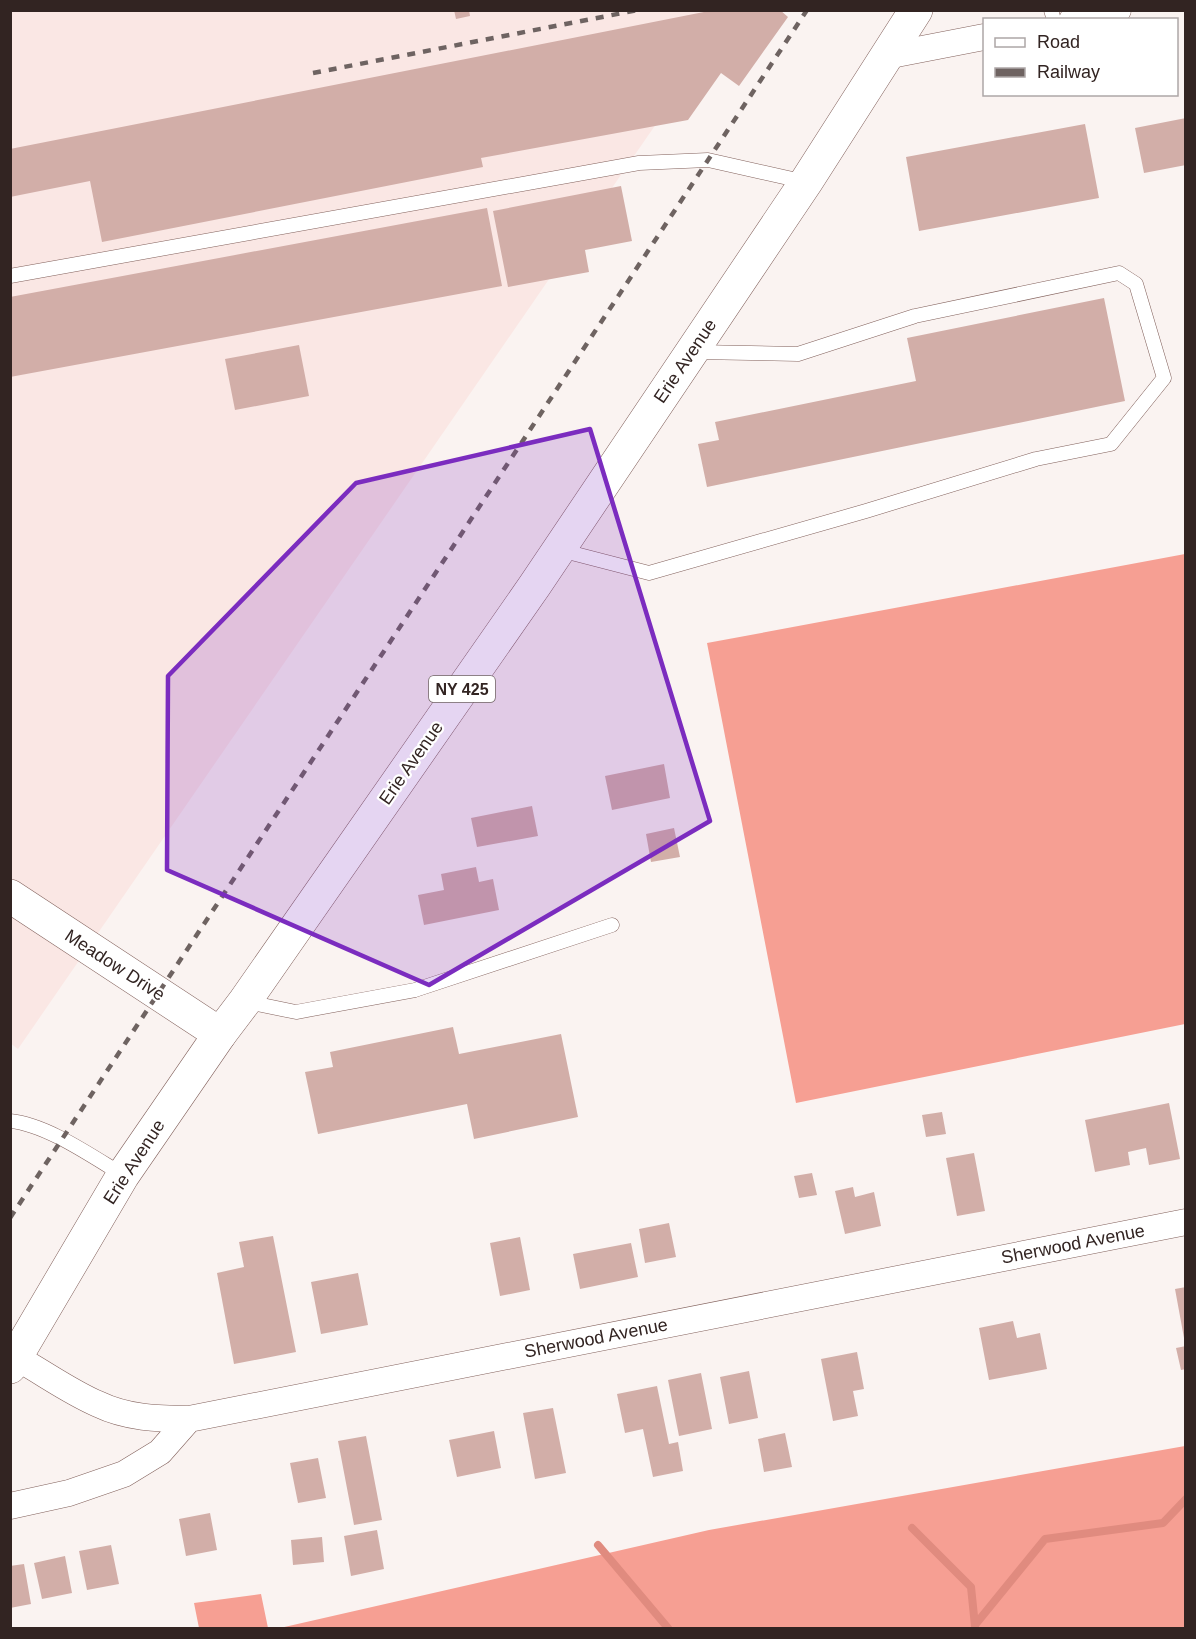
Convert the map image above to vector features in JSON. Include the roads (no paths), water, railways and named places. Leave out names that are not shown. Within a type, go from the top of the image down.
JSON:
[{"type":"main road","name":"Erie Avenue","points":[[14,1363],[123,1175],[558,549],[806,182],[916,10]]},
{"type":"main road","name":"Meadow Drive","points":[[10,896],[220,1034]]},
{"type":"street","points":[[1081,18],[1118,10]]},
{"type":"street","points":[[886,56],[983,37]]},
{"type":"street","name":"Sherwood Avenue","points":[[14,1363],[98,1405],[126,1414],[158,1419],[189,1419],[1185,1222]]},
{"type":"street","points":[[10,1506],[69,1493],[124,1474],[160,1452],[189,1419]]},
{"type":"lane","points":[[10,276],[639,163],[708,160],[806,182]]},
{"type":"lane","points":[[558,549],[649,573],[866,511],[1036,459],[1111,444],[1164,378],[1136,284],[1119,273],[915,316],[798,354],[692,352]]},
{"type":"lane","points":[[245,1001],[296,1012],[415,990],[612,925]]},
{"type":"lane","points":[[10,1121],[21,1122],[62,1139],[123,1175]]},
{"type":"waterway","points":[[975,1625],[1045,1539],[1163,1523],[1186,1499]]},
{"type":"waterway","points":[[912,1528],[971,1587],[975,1626]]},
{"type":"waterway","points":[[598,1545],[668,1628]]},
{"type":"railway","points":[[313,73],[638,10]]},
{"type":"railway","points":[[10,1218],[807,10]]}]
